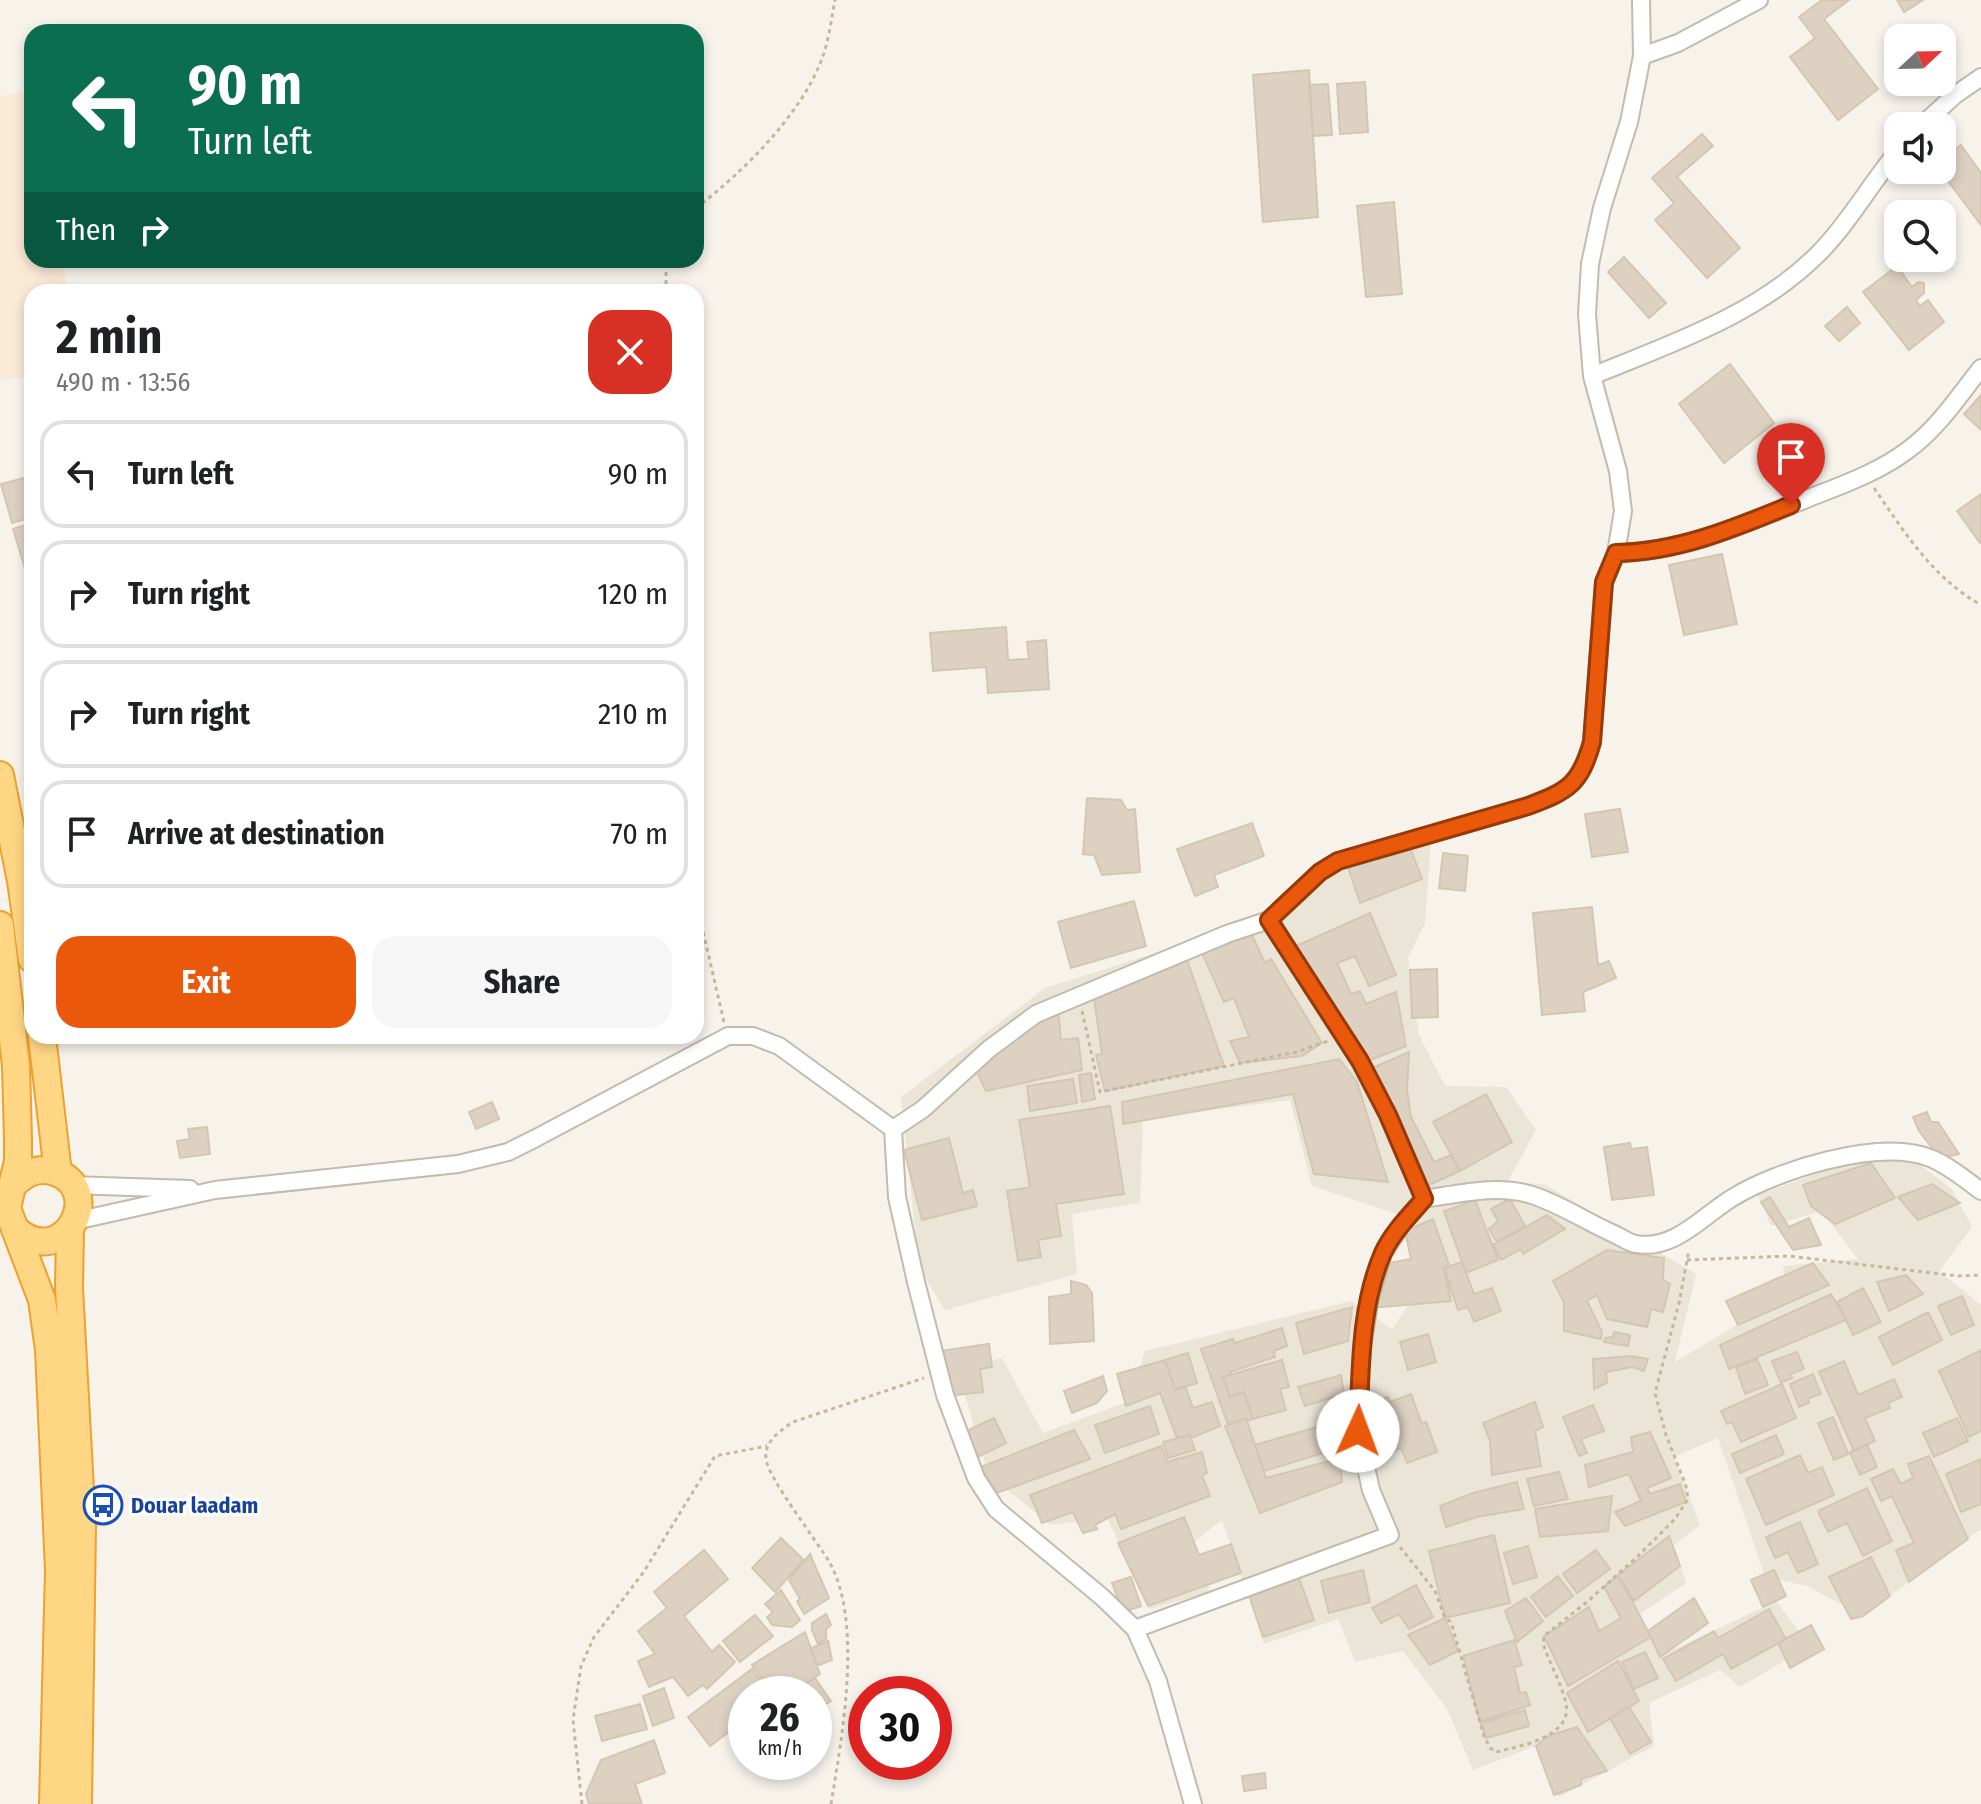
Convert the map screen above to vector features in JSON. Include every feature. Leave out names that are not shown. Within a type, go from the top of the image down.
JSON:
[{"type":"highway","points":[[0,775],[24,902]]},
{"type":"highway","points":[[0,925],[16,1066],[18,1139],[7,1208],[42,1300],[49,1350],[59,1570],[53,1804]]},
{"type":"highway","points":[[43,1044],[65,1179],[78,1203],[72,1225],[69,1288],[82,1526],[78,1804]]},
{"type":"highway","points":[[13,1185],[22,1176],[46,1169],[65,1179]]},
{"type":"highway","points":[[16,1230],[26,1238],[43,1241],[62,1236],[72,1225]]},
{"type":"street","points":[[893,1129],[923,1109],[1014,1028],[1036,1014],[1239,929],[1269,920],[1320,872],[1338,861],[1558,795],[1575,781],[1585,767],[1592,742],[1604,582],[1616,553],[1623,511],[1618,471],[1592,376],[1587,314],[1590,264],[1602,208],[1629,122],[1642,56],[1641,0]]},
{"type":"street","points":[[1642,56],[1678,43],[1759,0]]},
{"type":"street","points":[[1936,112],[1981,77]]},
{"type":"street","points":[[1592,376],[1741,310],[1784,283],[1819,253],[1847,221],[1884,167]]},
{"type":"street","points":[[1616,553],[1647,553],[1701,540],[1865,475],[1907,452],[1936,427],[1981,368]]},
{"type":"street","points":[[1269,920],[1360,1061],[1388,1115],[1424,1199]]},
{"type":"street","points":[[72,1225],[215,1190],[458,1164],[508,1152],[728,1036],[753,1036],[779,1046],[893,1129]]},
{"type":"street","points":[[893,1129],[897,1197],[939,1373],[961,1444],[976,1478],[996,1509],[1102,1597],[1135,1629],[1158,1681],[1193,1804]]},
{"type":"street","points":[[1135,1629],[1390,1535],[1371,1490],[1358,1431],[1362,1347],[1370,1298],[1383,1253],[1424,1199],[1504,1189],[1533,1195],[1636,1244],[1663,1242],[1693,1227],[1754,1185],[1803,1168],[1891,1151],[1930,1158],[1981,1191]]},
{"type":"street","points":[[65,1179],[215,1190]]},
{"type":"path","points":[[704,202],[764,147],[802,97],[822,59],[835,0]]},
{"type":"path","points":[[1865,475],[1935,572],[1981,605]]},
{"type":"path","points":[[704,938],[728,1036]]},
{"type":"path","points":[[1078,995],[1100,1092],[1296,1052],[1343,1035]]},
{"type":"path","points":[[1390,1535],[1435,1591],[1445,1618],[1451,1622],[1490,1748],[1496,1752],[1523,1745],[1557,1729],[1565,1718],[1567,1706],[1543,1644],[1544,1636],[1638,1556],[1675,1519],[1688,1499],[1657,1408],[1655,1393],[1679,1303],[1693,1227]]},
{"type":"path","points":[[1687,1260],[1789,1256],[1958,1276],[1981,1275]]},
{"type":"path","points":[[831,1804],[847,1671],[845,1600],[830,1564],[774,1479],[766,1461],[767,1446],[778,1432],[793,1422],[939,1373]]},
{"type":"path","points":[[582,1804],[573,1720],[581,1666],[594,1637],[643,1573],[715,1456],[767,1446]]},
{"type":"shaded area","points":[[24,92],[24,268],[64,268],[66,284],[24,284],[24,377],[0,380],[0,96]]},
{"type":"shaded area","points":[[1431,841],[1425,923],[1408,958],[1419,1035],[1445,1086],[1506,1087],[1536,1130],[1508,1181],[1546,1185],[1696,1274],[1675,1362],[1787,1295],[1783,1266],[1858,1259],[1821,1211],[1771,1226],[1758,1195],[1894,1145],[1952,1189],[1972,1227],[1939,1271],[1981,1305],[1981,1529],[1863,1616],[1807,1586],[1765,1577],[1718,1438],[1674,1457],[1700,1525],[1674,1545],[1686,1583],[1640,1614],[1660,1656],[1776,1601],[1810,1646],[1740,1687],[1720,1670],[1649,1703],[1654,1746],[1559,1797],[1536,1746],[1473,1770],[1447,1709],[1403,1651],[1355,1662],[1338,1619],[1264,1644],[1222,1520],[1195,1541],[1210,1592],[1150,1609],[1107,1518],[1051,1525],[989,1476],[957,1369],[1002,1358],[1043,1433],[1129,1401],[1145,1351],[1351,1301],[1392,1329],[1419,1289],[1406,1217],[1312,1186],[1290,1100],[1143,1119],[1140,1203],[1072,1214],[1077,1274],[945,1310],[919,1268],[901,1097],[1045,988],[1287,911],[1328,869]]},
{"type":"building","points":[[1822,0],[1849,0],[1824,19],[1878,89],[1838,120],[1790,57],[1815,38],[1799,17]]},
{"type":"building","points":[[1897,0],[1923,0],[1904,12]]},
{"type":"building","points":[[1309,70],[1318,217],[1263,222],[1253,75]]},
{"type":"building","points":[[1365,82],[1368,132],[1340,134],[1337,84]]},
{"type":"building","points":[[1328,84],[1332,135],[1313,136],[1309,85]]},
{"type":"building","points":[[1702,134],[1713,146],[1677,177],[1740,248],[1707,278],[1655,220],[1674,203],[1652,178]]},
{"type":"building","points":[[1961,145],[1981,173],[1981,225],[1950,184],[1956,184],[1956,149]]},
{"type":"building","points":[[1394,202],[1402,294],[1366,297],[1357,206]]},
{"type":"building","points":[[1624,257],[1666,303],[1649,318],[1608,272]]},
{"type":"building","points":[[1889,272],[1901,272],[1912,287],[1918,282],[1924,283],[1924,293],[1916,300],[1920,306],[1928,300],[1944,322],[1909,350],[1863,292]]},
{"type":"building","points":[[1847,307],[1860,323],[1839,341],[1825,326]]},
{"type":"building","points":[[1730,364],[1774,423],[1724,463],[1679,404]]},
{"type":"building","points":[[1981,395],[1981,430],[1964,414]]},
{"type":"building","points":[[24,478],[24,519],[12,523],[1,484]]},
{"type":"building","points":[[1981,494],[1981,543],[1980,543],[1957,511]]},
{"type":"building","points":[[24,526],[24,565],[13,529]]},
{"type":"building","points":[[1722,554],[1737,624],[1684,635],[1669,565]]},
{"type":"building","points":[[1006,627],[1008,660],[1029,659],[1027,642],[1046,640],[1049,689],[988,693],[986,667],[933,671],[930,633]]},
{"type":"building","points":[[1087,798],[1121,800],[1127,810],[1135,809],[1140,872],[1102,875],[1094,855],[1083,854]]},
{"type":"building","points":[[1620,809],[1628,852],[1592,857],[1585,814]]},
{"type":"building","points":[[1252,823],[1264,856],[1214,875],[1218,887],[1195,896],[1177,849]]},
{"type":"building","points":[[1410,847],[1422,879],[1360,903],[1347,864]]},
{"type":"building","points":[[1443,853],[1468,856],[1465,891],[1439,888]]},
{"type":"building","points":[[1134,901],[1146,946],[1071,968],[1058,922]]},
{"type":"building","points":[[1592,907],[1598,965],[1609,961],[1616,978],[1583,992],[1585,1011],[1542,1015],[1533,913]]},
{"type":"building","points":[[1370,913],[1396,975],[1369,986],[1355,956],[1337,963],[1351,994],[1360,991],[1366,1004],[1396,992],[1406,1046],[1368,1061],[1294,947]]},
{"type":"building","points":[[1251,933],[1265,963],[1271,959],[1322,1043],[1302,1056],[1240,1063],[1230,1041],[1249,1037],[1234,998],[1224,1002],[1202,953]]},
{"type":"building","points":[[1187,960],[1224,1066],[1105,1091],[1096,1055],[1102,1054],[1094,998]]},
{"type":"building","points":[[1437,969],[1438,1017],[1412,1018],[1410,970]]},
{"type":"building","points":[[1058,1010],[1061,1040],[1078,1038],[1082,1070],[986,1091],[976,1070],[1014,1028]]},
{"type":"building","points":[[1409,1052],[1407,1090],[1411,1117],[1434,1162],[1451,1155],[1460,1171],[1427,1186],[1372,1068]]},
{"type":"building","points":[[1339,1059],[1357,1082],[1388,1182],[1314,1174],[1293,1094],[1123,1124],[1122,1102]]},
{"type":"building","points":[[1091,1073],[1095,1099],[1082,1102],[1079,1075]]},
{"type":"building","points":[[1073,1079],[1077,1103],[1030,1111],[1027,1086]]},
{"type":"building","points":[[1486,1094],[1512,1142],[1460,1171],[1433,1122]]},
{"type":"building","points":[[492,1102],[499,1119],[476,1129],[469,1112]]},
{"type":"building","points":[[1110,1106],[1124,1194],[1056,1204],[1061,1236],[1038,1240],[1041,1257],[1018,1261],[1007,1191],[1030,1187],[1019,1120]]},
{"type":"building","points":[[1927,1112],[1931,1122],[1938,1122],[1959,1154],[1940,1158],[1919,1131],[1913,1117]]},
{"type":"building","points":[[207,1127],[210,1154],[180,1158],[177,1141],[190,1139],[188,1129]]},
{"type":"building","points":[[949,1138],[963,1193],[973,1190],[977,1206],[922,1220],[904,1150]]},
{"type":"building","points":[[1630,1143],[1631,1149],[1647,1147],[1654,1195],[1612,1200],[1604,1147]]},
{"type":"building","points":[[1871,1163],[1895,1198],[1835,1224],[1811,1206],[1803,1185]]},
{"type":"building","points":[[1932,1184],[1960,1203],[1918,1220],[1898,1197]]},
{"type":"building","points":[[1770,1197],[1789,1227],[1809,1218],[1821,1245],[1793,1250],[1761,1202]]},
{"type":"building","points":[[1510,1199],[1525,1226],[1497,1242],[1489,1229],[1498,1221],[1491,1209]]},
{"type":"building","points":[[1475,1200],[1498,1260],[1466,1273],[1444,1211]]},
{"type":"building","points":[[1547,1215],[1565,1229],[1523,1254],[1521,1249],[1501,1260],[1493,1245]]},
{"type":"building","points":[[1433,1219],[1449,1265],[1444,1268],[1451,1301],[1372,1308],[1383,1264],[1411,1259],[1405,1231]]},
{"type":"building","points":[[1607,1250],[1664,1258],[1663,1280],[1670,1284],[1663,1312],[1651,1309],[1647,1327],[1607,1319],[1597,1295],[1587,1301],[1602,1332],[1601,1339],[1564,1331],[1564,1302],[1553,1281]]},
{"type":"building","points":[[1462,1262],[1474,1294],[1492,1288],[1501,1311],[1474,1322],[1468,1307],[1458,1310],[1444,1268]]},
{"type":"building","points":[[1813,1263],[1829,1285],[1738,1325],[1726,1301]]},
{"type":"building","points":[[1906,1275],[1923,1294],[1889,1311],[1877,1282]]},
{"type":"building","points":[[1071,1281],[1086,1285],[1092,1293],[1094,1341],[1050,1344],[1049,1297],[1071,1294]]},
{"type":"building","points":[[1863,1288],[1881,1322],[1853,1335],[1837,1302]]},
{"type":"building","points":[[1831,1294],[1846,1320],[1729,1369],[1720,1345]]},
{"type":"building","points":[[1962,1296],[1974,1325],[1951,1335],[1938,1306]]},
{"type":"building","points":[[1352,1307],[1348,1341],[1304,1354],[1296,1323]]},
{"type":"building","points":[[1928,1312],[1942,1340],[1893,1365],[1879,1337]]},
{"type":"building","points":[[1282,1328],[1287,1346],[1274,1351],[1275,1357],[1223,1377],[1230,1397],[1244,1392],[1253,1419],[1247,1421],[1246,1418],[1228,1425],[1201,1349],[1233,1339],[1235,1343]]},
{"type":"building","points":[[1614,1332],[1630,1335],[1628,1346],[1604,1342],[1605,1338],[1613,1337]]},
{"type":"building","points":[[1428,1334],[1436,1362],[1408,1370],[1400,1342]]},
{"type":"building","points":[[989,1344],[992,1367],[980,1369],[983,1392],[946,1396],[940,1351]]},
{"type":"building","points":[[1981,1350],[1981,1431],[1969,1437],[1939,1371]]},
{"type":"building","points":[[1797,1352],[1804,1369],[1790,1374],[1792,1378],[1781,1383],[1772,1361]]},
{"type":"building","points":[[1188,1353],[1197,1383],[1175,1390],[1165,1360]]},
{"type":"building","points":[[1632,1356],[1648,1359],[1644,1371],[1632,1367],[1606,1372],[1607,1383],[1594,1389],[1593,1359]]},
{"type":"building","points":[[1757,1359],[1768,1385],[1745,1394],[1736,1367]]},
{"type":"building","points":[[1165,1360],[1175,1390],[1185,1386],[1193,1408],[1212,1402],[1220,1426],[1191,1438],[1190,1435],[1177,1438],[1160,1393],[1126,1406],[1117,1374]]},
{"type":"building","points":[[1282,1360],[1289,1387],[1280,1389],[1286,1410],[1253,1419],[1244,1392],[1230,1397],[1223,1377]]},
{"type":"building","points":[[1844,1361],[1858,1395],[1894,1379],[1902,1397],[1888,1403],[1890,1408],[1865,1418],[1875,1441],[1854,1451],[1819,1372]]},
{"type":"building","points":[[1813,1374],[1821,1394],[1808,1398],[1809,1403],[1799,1407],[1790,1384]]},
{"type":"building","points":[[1341,1375],[1344,1394],[1305,1406],[1298,1387]]},
{"type":"building","points":[[1103,1376],[1107,1391],[1097,1403],[1072,1413],[1064,1391]]},
{"type":"building","points":[[1782,1384],[1796,1418],[1741,1442],[1732,1422],[1727,1424],[1721,1411]]},
{"type":"building","points":[[1411,1394],[1437,1452],[1407,1463],[1401,1448],[1370,1459],[1364,1442],[1376,1438],[1369,1421],[1362,1424],[1362,1407],[1388,1397],[1390,1402]]},
{"type":"building","points":[[1535,1402],[1543,1427],[1535,1431],[1541,1466],[1492,1475],[1490,1441],[1483,1423]]},
{"type":"building","points":[[1593,1405],[1604,1431],[1581,1439],[1587,1453],[1579,1456],[1563,1417]]},
{"type":"building","points":[[1150,1406],[1159,1434],[1105,1453],[1095,1425]]},
{"type":"building","points":[[1833,1417],[1848,1454],[1834,1460],[1818,1423]]},
{"type":"building","points":[[994,1418],[1006,1443],[974,1459],[962,1433]]},
{"type":"building","points":[[1246,1418],[1266,1478],[1340,1458],[1342,1482],[1260,1513],[1225,1426]]},
{"type":"building","points":[[1957,1418],[1968,1441],[1934,1457],[1923,1433]]},
{"type":"building","points":[[1338,1421],[1343,1447],[1264,1471],[1255,1445]]},
{"type":"building","points":[[1074,1430],[1090,1459],[991,1495],[976,1469]]},
{"type":"building","points":[[1650,1432],[1671,1478],[1647,1488],[1650,1494],[1680,1484],[1686,1502],[1625,1526],[1615,1512],[1641,1501],[1629,1474],[1589,1487],[1585,1465],[1633,1452],[1631,1437]]},
{"type":"building","points":[[1190,1435],[1195,1450],[1168,1458],[1163,1442]]},
{"type":"building","points":[[1776,1435],[1784,1454],[1740,1473],[1732,1454]]},
{"type":"building","points":[[1867,1444],[1877,1467],[1860,1475],[1850,1452]]},
{"type":"building","points":[[1161,1446],[1167,1462],[1202,1452],[1207,1473],[1202,1475],[1210,1496],[1121,1529],[1115,1514],[1095,1525],[1097,1529],[1083,1533],[1073,1512],[1042,1523],[1030,1495]]},
{"type":"building","points":[[1800,1455],[1808,1473],[1822,1467],[1834,1495],[1766,1525],[1746,1479]]},
{"type":"building","points":[[1929,1456],[1968,1539],[1909,1582],[1896,1550],[1914,1543],[1892,1496],[1881,1501],[1871,1479],[1893,1469],[1901,1484],[1913,1478],[1908,1464]]},
{"type":"building","points":[[1981,1459],[1981,1504],[1961,1512],[1946,1474]]},
{"type":"building","points":[[1559,1472],[1568,1499],[1534,1506],[1527,1479]]},
{"type":"building","points":[[1517,1482],[1524,1509],[1477,1517],[1446,1527],[1440,1506],[1473,1493]]},
{"type":"building","points":[[1867,1488],[1892,1541],[1863,1556],[1847,1523],[1828,1532],[1818,1511]]},
{"type":"building","points":[[1612,1496],[1608,1531],[1540,1537],[1535,1509]]},
{"type":"building","points":[[1184,1517],[1199,1555],[1231,1544],[1241,1573],[1148,1606],[1118,1543]]},
{"type":"building","points":[[1800,1522],[1818,1564],[1798,1573],[1788,1552],[1775,1558],[1766,1537]]},
{"type":"building","points":[[1494,1535],[1510,1603],[1445,1618],[1429,1551]]},
{"type":"building","points":[[1669,1536],[1680,1566],[1634,1601],[1618,1575]]},
{"type":"building","points":[[781,1538],[804,1560],[775,1592],[752,1568]]},
{"type":"building","points":[[1528,1546],[1537,1577],[1513,1584],[1504,1553]]},
{"type":"building","points":[[704,1550],[728,1579],[684,1616],[712,1652],[719,1645],[735,1662],[707,1689],[703,1685],[688,1696],[673,1677],[649,1687],[638,1661],[655,1654],[638,1631],[667,1608],[654,1592]]},
{"type":"building","points":[[1596,1550],[1610,1569],[1577,1593],[1563,1574]]},
{"type":"building","points":[[810,1554],[829,1598],[804,1614],[789,1580]]},
{"type":"building","points":[[1871,1557],[1890,1596],[1863,1616],[1851,1619],[1829,1577]]},
{"type":"building","points":[[1296,1569],[1314,1620],[1263,1637],[1246,1586]]},
{"type":"building","points":[[1363,1570],[1370,1602],[1329,1613],[1321,1581]]},
{"type":"building","points":[[1774,1570],[1786,1596],[1763,1607],[1751,1580]]},
{"type":"building","points":[[1618,1575],[1651,1637],[1568,1686],[1544,1636],[1589,1607],[1599,1631],[1621,1618],[1604,1587]]},
{"type":"building","points":[[1558,1576],[1573,1596],[1546,1617],[1531,1597]]},
{"type":"building","points":[[1131,1577],[1141,1606],[1123,1612],[1112,1583]]},
{"type":"building","points":[[1416,1585],[1433,1617],[1409,1629],[1399,1614],[1381,1623],[1372,1608]]},
{"type":"building","points":[[781,1590],[800,1620],[792,1627],[772,1625],[767,1617],[773,1612],[765,1604]]},
{"type":"building","points":[[1526,1598],[1543,1621],[1517,1642],[1505,1611]]},
{"type":"building","points":[[1694,1598],[1708,1623],[1660,1657],[1648,1631]]},
{"type":"building","points":[[1769,1609],[1786,1639],[1731,1669],[1723,1654],[1676,1681],[1663,1659],[1714,1631],[1718,1638]]},
{"type":"building","points":[[826,1614],[831,1625],[826,1629],[826,1639],[818,1644],[812,1623]]},
{"type":"building","points":[[755,1615],[773,1636],[740,1662],[723,1641]]},
{"type":"building","points":[[1445,1618],[1458,1651],[1430,1665],[1408,1635]]},
{"type":"building","points":[[1811,1625],[1824,1649],[1790,1668],[1778,1643]]},
{"type":"building","points":[[805,1632],[820,1674],[760,1676],[752,1665]]},
{"type":"building","points":[[1514,1640],[1522,1665],[1514,1667],[1520,1693],[1526,1692],[1530,1705],[1480,1722],[1463,1656]]},
{"type":"building","points":[[828,1641],[832,1660],[817,1666],[811,1648]]},
{"type":"building","points":[[1645,1652],[1658,1678],[1634,1689],[1622,1662]]},
{"type":"building","points":[[1618,1661],[1639,1701],[1588,1732],[1567,1693]]},
{"type":"building","points":[[752,1669],[757,1676],[743,1676]]},
{"type":"building","points":[[728,1687],[728,1732],[710,1746],[688,1717]]},
{"type":"building","points":[[664,1688],[674,1718],[653,1726],[643,1696]]},
{"type":"building","points":[[640,1704],[647,1729],[602,1741],[595,1716]]},
{"type":"building","points":[[1629,1707],[1651,1742],[1630,1754],[1610,1718]]},
{"type":"building","points":[[1525,1710],[1529,1726],[1486,1738],[1481,1723]]},
{"type":"building","points":[[1577,1727],[1607,1771],[1581,1779],[1581,1785],[1554,1795],[1536,1746],[1548,1736]]},
{"type":"building","points":[[654,1740],[665,1773],[635,1784],[642,1804],[589,1804],[586,1794],[601,1760]]},
{"type":"building","points":[[1265,1773],[1266,1788],[1244,1791],[1242,1776]]},
{"type":"place","name":"Douar laadam","points":[[103,1505]]},
{"type":"route","points":[[1358,1431],[1362,1347],[1370,1298],[1383,1253],[1424,1199],[1388,1115],[1360,1061],[1269,920],[1320,872],[1338,861],[1558,795],[1575,781],[1585,767],[1592,742],[1604,582],[1616,553],[1647,553],[1701,540],[1791,505]]}]
